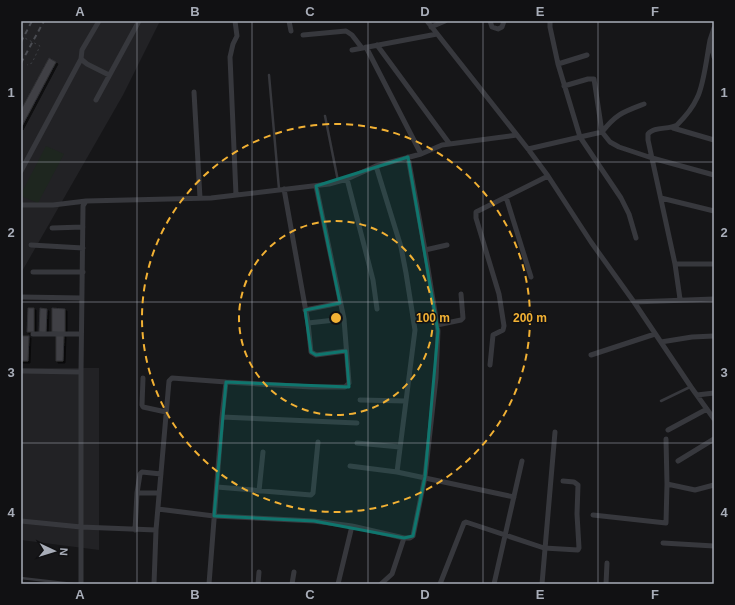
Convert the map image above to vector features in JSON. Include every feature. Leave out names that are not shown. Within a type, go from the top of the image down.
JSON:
[{"type":"street","points":[[21,171],[81,59],[82,50],[99,21]]},
{"type":"street","points":[[96,100],[138,21]]},
{"type":"street","points":[[235,21],[237,36],[233,44],[230,57],[236,195]]},
{"type":"street","points":[[289,21],[291,31]]},
{"type":"street","points":[[427,21],[548,176],[690,387],[714,419]]},
{"type":"street","points":[[431,27],[445,21]]},
{"type":"street","points":[[490,21],[492,27],[498,29],[502,27],[504,21]]},
{"type":"street","points":[[550,21],[558,64],[580,137],[621,198],[629,214],[636,238]]},
{"type":"street","points":[[673,128],[680,122],[698,97],[714,28]]},
{"type":"street","points":[[304,35],[346,31],[352,35],[364,48],[421,154]]},
{"type":"street","points":[[352,50],[437,34]]},
{"type":"street","points":[[710,40],[714,57]]},
{"type":"street","points":[[377,45],[449,143]]},
{"type":"street","points":[[558,64],[587,56]]},
{"type":"street","points":[[81,59],[87,64],[109,75]]},
{"type":"street","points":[[564,86],[588,79],[594,79],[602,132],[610,142],[619,147],[652,158],[714,175]]},
{"type":"street","points":[[194,92],[200,198]]},
{"type":"street","points":[[528,149],[602,132],[610,121],[616,116],[644,104]]},
{"type":"street","points":[[680,299],[675,264],[648,140],[648,134],[650,132],[673,128],[714,140]]},
{"type":"street","points":[[21,205],[53,205],[86,201],[200,198],[316,186],[338,182],[376,166],[421,154],[449,143],[517,135]]},
{"type":"street","points":[[158,509],[214,516],[314,521],[352,526],[404,538],[412,537],[414,534],[425,477],[436,378],[437,325],[408,157]]},
{"type":"street","points":[[376,166],[401,247],[415,330],[397,472]]},
{"type":"street","points":[[490,365],[493,335],[504,328],[502,306],[476,215],[478,210],[548,176]]},
{"type":"street","points":[[347,179],[373,280],[377,310]]},
{"type":"street","points":[[154,584],[156,530],[170,379],[312,386],[345,386],[348,383],[344,319],[316,186]]},
{"type":"street","points":[[282,189],[308,323],[311,352],[312,354],[316,355],[346,351]]},
{"type":"street","points":[[506,197],[531,277]]},
{"type":"street","points":[[661,198],[714,211]]},
{"type":"street","points":[[80,584],[83,206],[86,201]]},
{"type":"street","points":[[52,228],[83,227]]},
{"type":"street","points":[[425,250],[447,244]]},
{"type":"street","points":[[31,245],[83,248]]},
{"type":"street","points":[[675,264],[714,264]]},
{"type":"street","points":[[33,272],[83,272]]},
{"type":"street","points":[[437,325],[461,320],[463,318],[461,294]]},
{"type":"street","points":[[21,298],[82,298]]},
{"type":"street","points":[[634,302],[680,299],[714,299]]},
{"type":"street","points":[[305,310],[340,303]]},
{"type":"street","points":[[308,323],[344,319]]},
{"type":"street","points":[[33,334],[81,334]]},
{"type":"street","points":[[590,355],[655,334]]},
{"type":"street","points":[[661,342],[692,337],[714,336]]},
{"type":"street","points":[[21,371],[81,372]]},
{"type":"street","points":[[143,378],[142,405],[166,412]]},
{"type":"street","points":[[209,584],[226,382]]},
{"type":"street","points":[[697,395],[714,393]]},
{"type":"street","points":[[360,400],[406,401]]},
{"type":"street","points":[[668,430],[706,409]]},
{"type":"street","points":[[222,418],[357,423]]},
{"type":"street","points":[[542,584],[555,432]]},
{"type":"street","points":[[593,515],[666,523],[666,439]]},
{"type":"street","points":[[678,461],[714,439]]},
{"type":"street","points":[[217,487],[312,494],[318,442]]},
{"type":"street","points":[[357,443],[400,447]]},
{"type":"street","points":[[259,491],[263,452]]},
{"type":"street","points":[[494,584],[522,461]]},
{"type":"street","points":[[350,466],[425,477],[514,497]]},
{"type":"street","points":[[135,530],[136,492],[141,473],[161,474]]},
{"type":"street","points":[[440,584],[464,523],[468,522],[544,548],[578,550],[578,485],[574,482],[563,481]]},
{"type":"street","points":[[667,484],[695,490],[714,485]]},
{"type":"street","points":[[136,492],[159,493]]},
{"type":"street","points":[[21,521],[81,527],[156,530]]},
{"type":"street","points":[[338,584],[352,526]]},
{"type":"street","points":[[381,584],[392,574],[404,538]]},
{"type":"street","points":[[663,543],[714,546]]},
{"type":"street","points":[[606,584],[607,563]]},
{"type":"street","points":[[258,584],[259,572]]},
{"type":"street","points":[[292,584],[294,572]]},
{"type":"lane","points":[[269,75],[282,189]]},
{"type":"lane","points":[[325,116],[338,182]]},
{"type":"lane","points":[[661,401],[690,387]]},
{"type":"lane","points":[[21,578],[73,584]]},
{"type":"path","points":[[21,36],[40,46],[32,63],[27,65]]},
{"type":"highlighted area","points":[[408,157],[438,331],[425,477],[413,536],[404,538],[314,521],[214,516],[226,382],[349,387],[346,351],[316,355],[311,352],[305,310],[340,303],[316,186]]},
{"type":"shaded area","points":[[21,21],[160,21],[123,95],[21,273]]},
{"type":"shaded area","points":[[46,146],[64,154],[38,203],[21,196],[21,194]]},
{"type":"shaded area","points":[[21,368],[99,368],[99,550],[21,540]]},
{"type":"building","points":[[49,58],[56,62],[21,128],[21,110]]},
{"type":"building","points":[[28,308],[34,308],[34,332],[27,332]]},
{"type":"building","points":[[40,308],[47,309],[46,333],[39,332]]},
{"type":"building","points":[[52,308],[65,309],[65,333],[52,332]]},
{"type":"building","points":[[56,335],[64,335],[63,361],[56,361]]},
{"type":"building","points":[[22,336],[29,336],[28,361],[21,361]]},
{"type":"railway","points":[[21,42],[32,21]]},
{"type":"railway","points":[[21,63],[44,21]]}]
